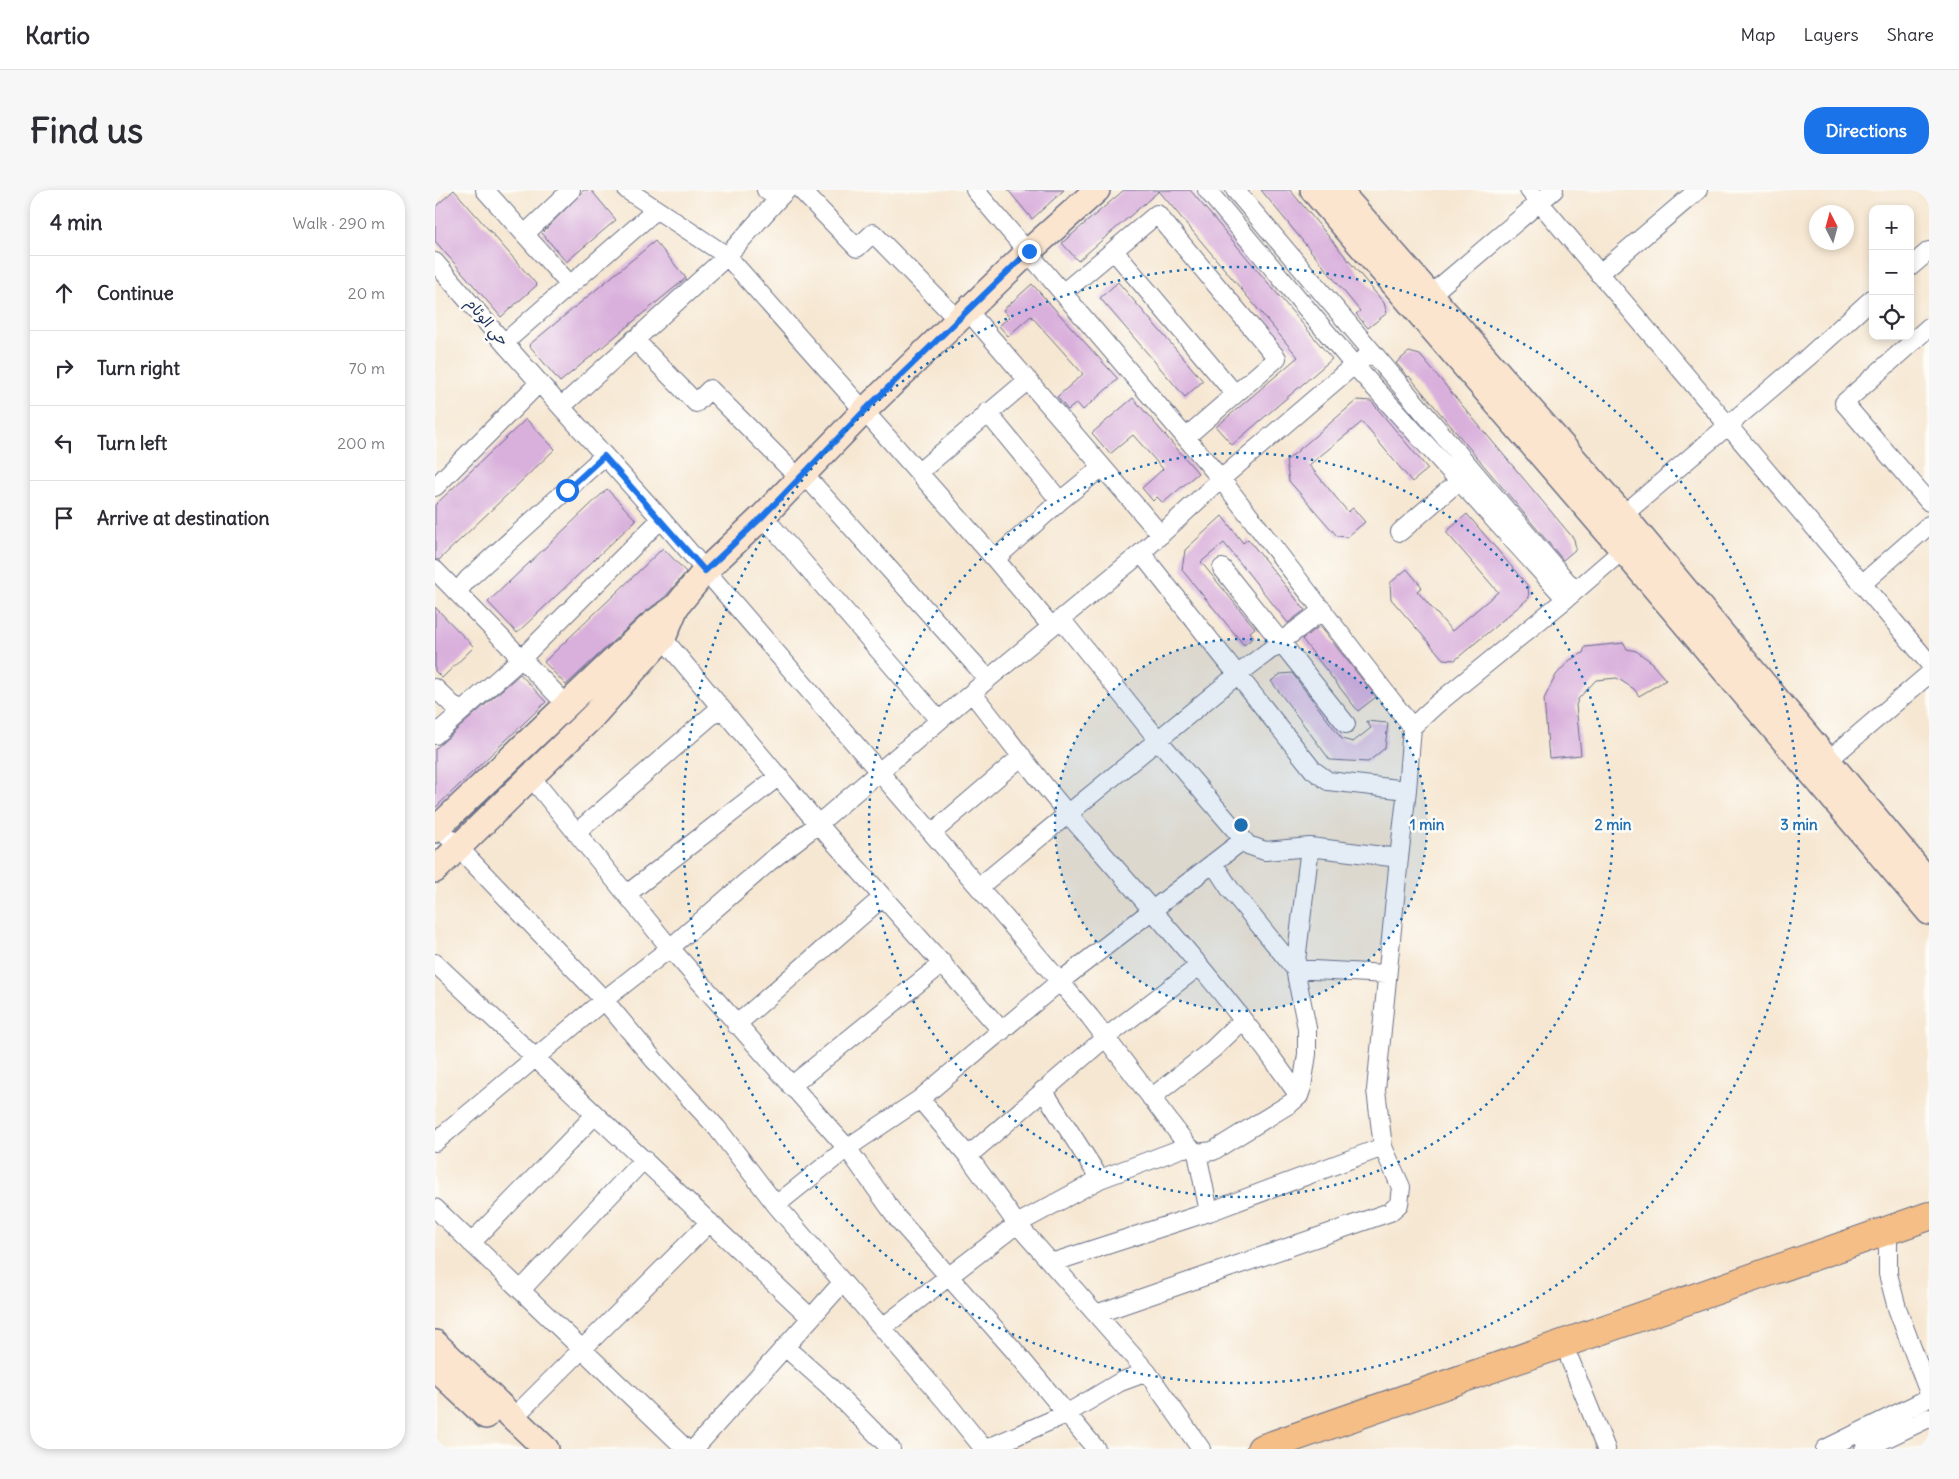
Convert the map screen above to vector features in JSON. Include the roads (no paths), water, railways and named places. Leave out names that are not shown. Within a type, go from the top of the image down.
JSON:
[{"type":"main road","points":[[1314,1449],[1570,1360],[1888,1239],[1929,1216]]},
{"type":"main road","points":[[1261,1449],[1888,1239],[1929,1235]]},
{"type":"street","points":[[485,190],[570,285]]},
{"type":"street","points":[[525,234],[571,190]]},
{"type":"street","points":[[627,190],[727,256],[995,559],[1056,622],[1248,845],[1265,851],[1311,847],[1399,858]]},
{"type":"street","points":[[801,190],[857,248],[873,233],[964,317],[1028,380],[1161,535]]},
{"type":"street","points":[[975,190],[1029,251],[1221,479],[1412,727],[1376,1090],[1383,1146],[1401,1187],[1399,1204],[1390,1212],[1096,1314]]},
{"type":"street","points":[[435,870],[592,717],[705,571],[763,516],[865,410],[964,317],[1029,251],[1097,190]]},
{"type":"street","points":[[1207,190],[1354,365],[1465,475],[1570,595]]},
{"type":"street","points":[[1235,190],[1373,353],[1465,475]]},
{"type":"street","points":[[1313,190],[1631,543],[1819,768],[1929,912]]},
{"type":"street","points":[[1338,190],[1623,515],[1631,543]]},
{"type":"street","points":[[1429,296],[1534,196],[1554,190]]},
{"type":"street","points":[[1599,274],[1698,190]]},
{"type":"street","points":[[561,406],[727,256],[777,193]]},
{"type":"street","points":[[1534,196],[1929,663]]},
{"type":"street","points":[[504,343],[656,210]]},
{"type":"street","points":[[1063,292],[1157,214],[1277,358],[1186,437]]},
{"type":"street","points":[[1114,251],[1235,394]]},
{"type":"street","points":[[1914,264],[1929,251]]},
{"type":"street","name":"حي الوئام","points":[[435,262],[880,771],[1105,1038],[1193,1150]]},
{"type":"street","points":[[1623,515],[1869,304]]},
{"type":"street","points":[[1914,335],[1929,327]]},
{"type":"street","points":[[634,340],[696,403],[710,389],[801,476],[988,678]]},
{"type":"street","points":[[1906,340],[1844,403],[1929,502]]},
{"type":"street","points":[[435,1142],[604,1000],[670,948],[769,862],[818,824],[973,693],[988,678],[1141,553],[1221,479],[1354,365],[1373,353]]},
{"type":"street","points":[[919,472],[987,412],[1028,380]]},
{"type":"street","points":[[435,487],[539,383]]},
{"type":"street","points":[[987,412],[1060,501]]},
{"type":"street","points":[[457,592],[468,579],[604,456]]},
{"type":"street","points":[[995,559],[1060,501],[1102,467]]},
{"type":"street","points":[[1400,532],[1465,475]]},
{"type":"street","points":[[763,516],[939,720]]},
{"type":"street","points":[[435,735],[522,658],[661,519]]},
{"type":"street","points":[[1862,584],[1929,525]]},
{"type":"street","points":[[1412,727],[1437,704],[1631,543]]},
{"type":"street","points":[[1141,553],[1313,770],[1328,781],[1407,790]]},
{"type":"street","points":[[1222,568],[1346,724]]},
{"type":"street","points":[[435,570],[567,705]]},
{"type":"street","points":[[979,887],[1237,675],[1323,610]]},
{"type":"street","points":[[657,632],[567,705],[436,826],[459,846],[604,1000],[655,1061],[717,1128],[776,1206],[842,1283],[883,1327],[985,1449],[1067,1414],[1120,1382],[1147,1372]]},
{"type":"street","points":[[657,632],[818,824],[943,963],[1001,1031]]},
{"type":"street","points":[[1819,768],[1929,674]]},
{"type":"street","points":[[435,688],[461,712]]},
{"type":"street","points":[[973,693],[1068,813],[1152,908],[1243,1020],[1299,1096]]},
{"type":"street","points":[[576,833],[720,708]]},
{"type":"street","points":[[932,833],[1022,756]]},
{"type":"street","points":[[1819,768],[1929,882]]},
{"type":"street","points":[[627,894],[779,776]]},
{"type":"street","points":[[531,778],[670,948],[736,1025],[847,1148],[897,1218],[1096,1449]]},
{"type":"street","points":[[776,1206],[847,1148],[920,1099],[1058,983],[1152,908],[1243,840]]},
{"type":"street","points":[[883,1327],[1017,1224],[1100,1180],[1193,1150],[1213,1151],[1299,1096],[1303,1087],[1307,1054],[1307,1028],[1295,969],[1311,847]]},
{"type":"street","points":[[1213,863],[1230,889],[1295,969],[1387,974]]},
{"type":"street","points":[[736,1025],[883,897]]},
{"type":"street","points":[[435,963],[811,1318]]},
{"type":"street","points":[[791,1086],[943,963]]},
{"type":"street","points":[[968,1156],[1105,1038],[1199,966]]},
{"type":"street","points":[[1151,1098],[1213,1048],[1243,1020]]},
{"type":"street","points":[[1043,1090],[1100,1180]]},
{"type":"street","points":[[920,1099],[968,1156],[1017,1224],[1147,1372],[1201,1449]]},
{"type":"street","points":[[471,1243],[595,1115]]},
{"type":"street","points":[[1051,1263],[1209,1212],[1383,1146]]},
{"type":"street","points":[[1193,1150],[1209,1212]]},
{"type":"street","points":[[521,1290],[644,1159]]},
{"type":"street","points":[[435,1208],[686,1449]]},
{"type":"street","points":[[513,1418],[710,1222]]},
{"type":"street","points":[[1888,1239],[1888,1274],[1897,1308],[1929,1393]]},
{"type":"street","points":[[694,1449],[842,1283]]},
{"type":"street","points":[[435,1342],[547,1449]]},
{"type":"street","points":[[785,1346],[829,1386],[891,1449]]},
{"type":"street","points":[[1570,1360],[1606,1449]]},
{"type":"street","points":[[435,1368],[521,1449]]},
{"type":"street","points":[[1825,1449],[1929,1398]]},
{"type":"street","points":[[1864,1449],[1929,1418]]}]
